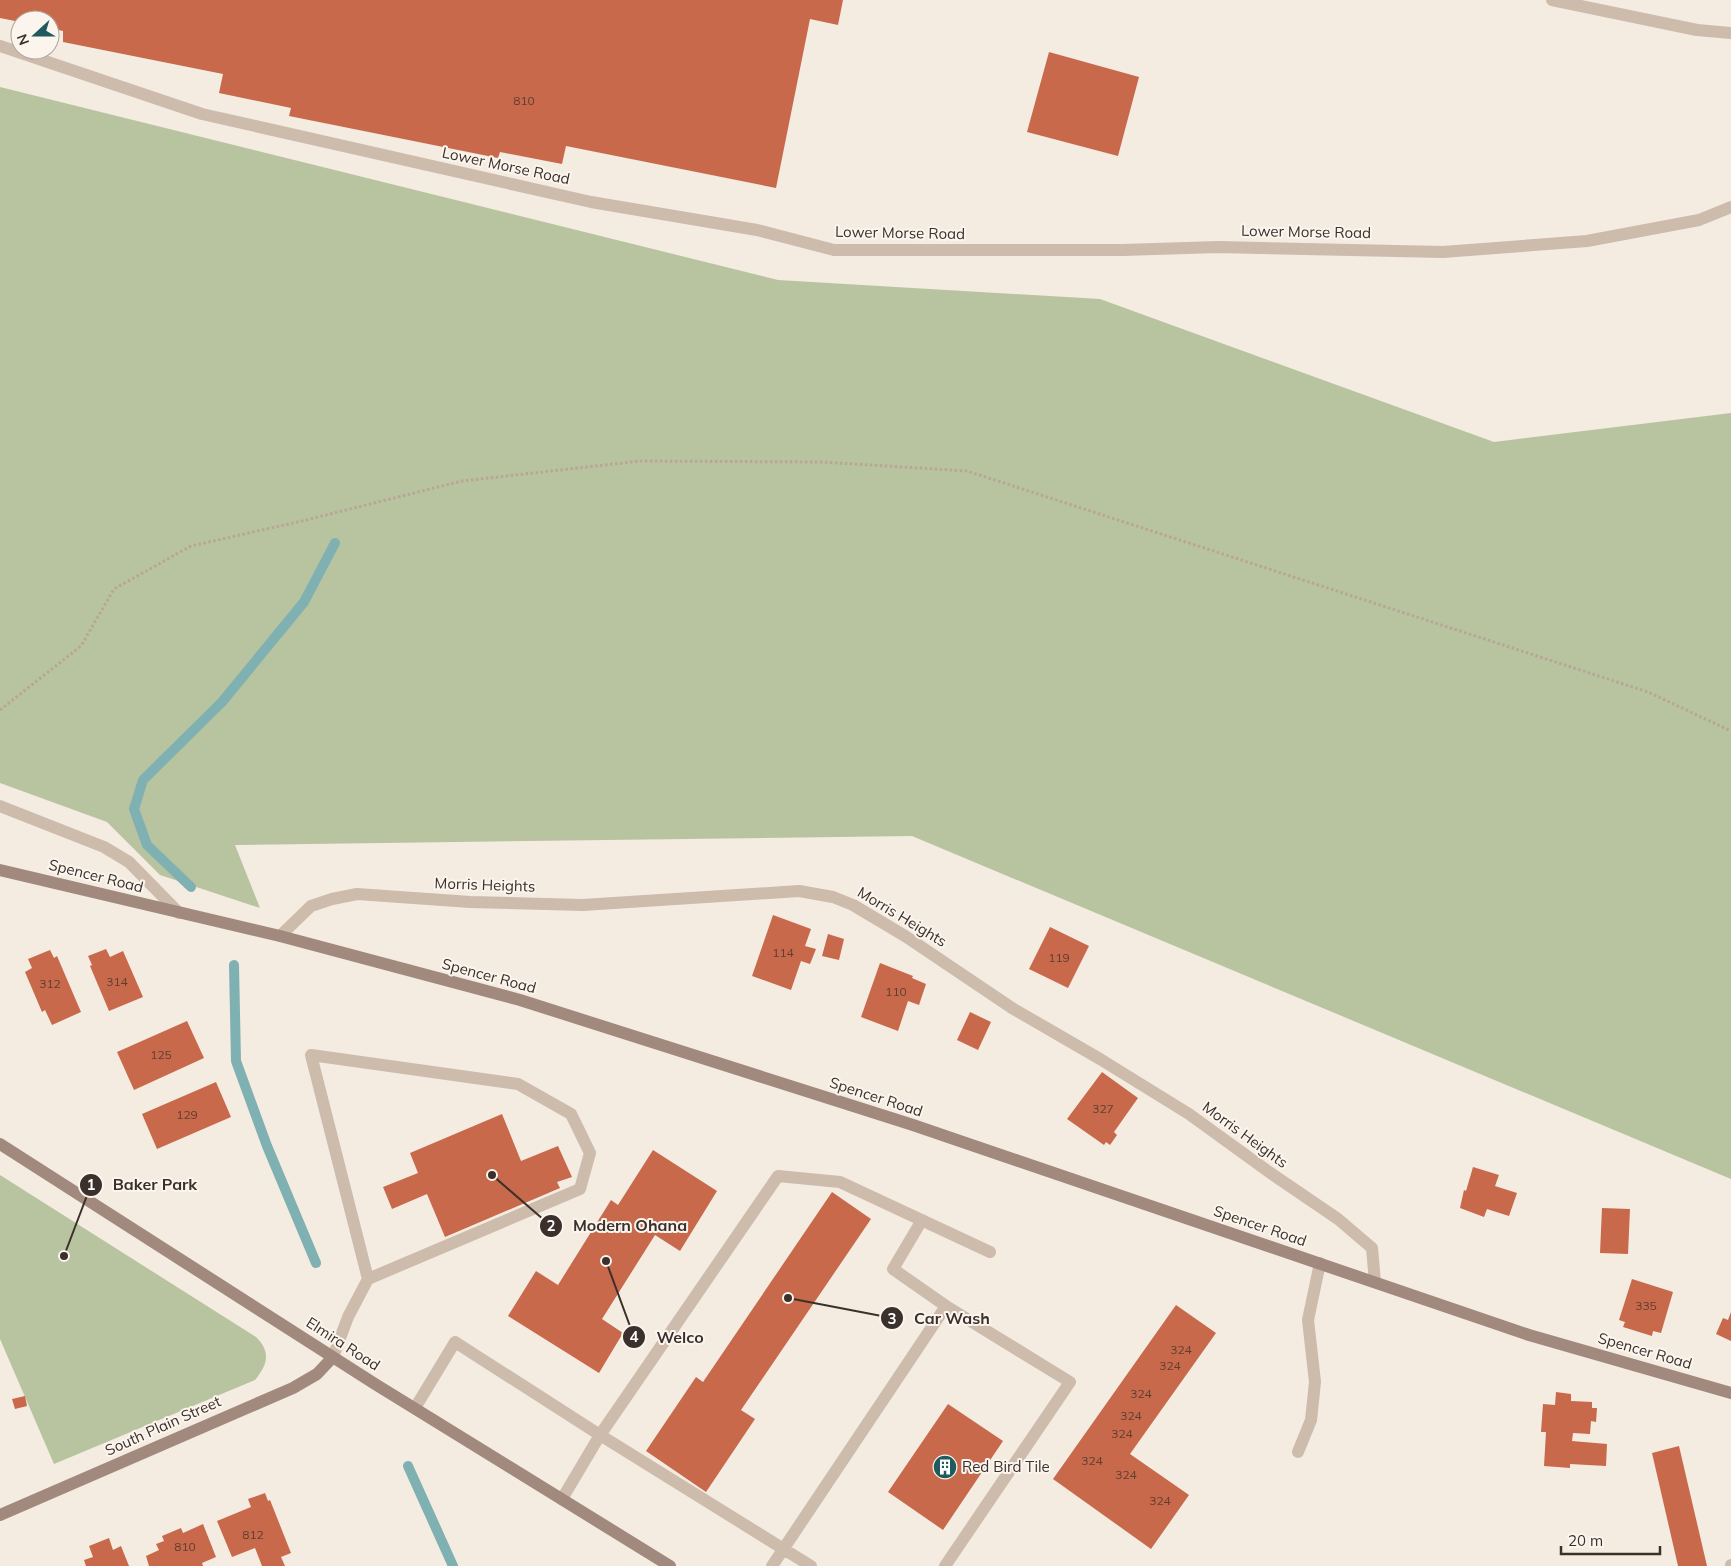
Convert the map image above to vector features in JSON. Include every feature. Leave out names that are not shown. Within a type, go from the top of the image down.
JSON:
[{"type":"street","points":[[1552,0],[1697,30],[1731,33]]},
{"type":"street","name":"Lower Morse Road","points":[[0,46],[202,114],[591,202],[758,230],[834,250],[1123,250],[1218,247],[1443,252],[1587,241],[1699,220],[1731,206]]},
{"type":"street","points":[[0,806],[104,847],[129,862],[179,913]]},
{"type":"street","name":"Spencer Road","points":[[0,870],[280,936],[538,1006],[913,1125],[1529,1335],[1731,1393]]},
{"type":"street","name":"Morris Heights","points":[[280,936],[311,906],[357,894],[470,902],[583,905],[799,891],[833,897],[906,936],[1012,1008],[1189,1114],[1338,1219],[1372,1248],[1374,1282]]},
{"type":"street","points":[[333,1356],[348,1317],[368,1279],[580,1189],[590,1153],[571,1114],[518,1084],[312,1055],[368,1279]]},
{"type":"street","name":"Elmira Road","points":[[0,1144],[415,1408],[670,1566]]},
{"type":"street","points":[[562,1499],[600,1435],[778,1176],[840,1182],[990,1252]]},
{"type":"street","points":[[922,1220],[893,1269],[946,1306],[1070,1382],[945,1566]]},
{"type":"street","points":[[1298,1452],[1311,1420],[1315,1382],[1308,1320],[1320,1263]]},
{"type":"street","points":[[772,1566],[946,1306]]},
{"type":"street","points":[[415,1408],[455,1342],[811,1566]]},
{"type":"street","name":"South Plain Street","points":[[0,1515],[293,1388],[317,1374],[333,1356]]},
{"type":"path","points":[[0,710],[81,646],[114,589],[191,546],[302,521],[462,481],[640,461],[822,462],[967,471],[1648,692],[1731,731]]},
{"type":"green space","points":[[0,87],[778,280],[1100,299],[1494,442],[1731,413],[1731,1179],[912,836],[235,845],[260,908],[160,875],[107,822],[0,783]]},
{"type":"green space","points":[[0,1175],[256,1337],[264,1348],[266,1358],[263,1369],[255,1380],[54,1464],[0,1339]]},
{"type":"building","points":[[0,0],[843,0],[838,25],[810,19],[776,188],[566,146],[562,164],[500,152],[498,158],[289,116],[291,108],[219,93],[223,74],[63,42],[63,31],[60,30],[60,10],[10,10],[10,20],[0,18]]},
{"type":"building","points":[[1049,52],[1139,77],[1118,156],[1027,132]]},
{"type":"building","points":[[773,915],[811,929],[805,946],[816,949],[810,964],[801,961],[791,990],[752,976]]},
{"type":"building","points":[[1050,927],[1089,946],[1068,988],[1029,969]]},
{"type":"building","points":[[828,934],[844,939],[839,960],[822,956]]},
{"type":"building","points":[[106,949],[110,957],[123,951],[143,997],[109,1011],[90,966],[92,965],[88,956]]},
{"type":"building","points":[[50,950],[54,958],[57,956],[81,1012],[52,1025],[45,1010],[42,1012],[25,972],[32,968],[28,959]]},
{"type":"building","points":[[880,963],[913,976],[912,978],[926,984],[919,1005],[908,1001],[898,1031],[861,1017]]},
{"type":"building","points":[[970,1012],[991,1022],[978,1050],[957,1040]]},
{"type":"building","points":[[187,1021],[204,1058],[134,1090],[117,1052]]},
{"type":"building","points":[[1102,1072],[1138,1098],[1114,1132],[1117,1135],[1110,1145],[1106,1142],[1104,1145],[1067,1119]]},
{"type":"building","points":[[216,1082],[231,1117],[157,1149],[142,1114]]},
{"type":"building","points":[[502,1114],[521,1161],[558,1146],[572,1177],[557,1182],[560,1188],[445,1237],[427,1194],[392,1209],[383,1187],[418,1173],[410,1153]]},
{"type":"building","points":[[653,1150],[717,1191],[680,1251],[655,1235],[602,1319],[623,1333],[599,1373],[508,1316],[536,1271],[558,1285],[611,1200],[618,1205]]},
{"type":"building","points":[[1473,1167],[1499,1175],[1495,1186],[1517,1193],[1509,1216],[1487,1209],[1484,1217],[1460,1208],[1464,1190],[1466,1191]]},
{"type":"building","points":[[832,1192],[871,1219],[741,1410],[755,1419],[706,1492],[646,1451],[696,1377],[703,1382]]},
{"type":"building","points":[[1602,1208],[1630,1209],[1628,1254],[1600,1253]]},
{"type":"building","points":[[1632,1279],[1673,1292],[1661,1333],[1653,1331],[1652,1336],[1623,1327],[1625,1322],[1619,1320]]},
{"type":"building","points":[[1176,1305],[1216,1333],[1130,1454],[1189,1495],[1151,1549],[1053,1479]]},
{"type":"building","points":[[1731,1312],[1731,1341],[1716,1334],[1723,1318],[1728,1320]]},
{"type":"building","points":[[1556,1392],[1571,1394],[1571,1401],[1592,1402],[1592,1408],[1597,1408],[1596,1422],[1591,1421],[1590,1434],[1573,1433],[1572,1441],[1607,1444],[1606,1466],[1570,1464],[1570,1468],[1544,1466],[1546,1432],[1541,1432],[1543,1404],[1555,1405]]},
{"type":"building","points":[[25,1396],[27,1406],[15,1409],[12,1399]]},
{"type":"building","name":"Red Bird Tile","points":[[948,1404],[1003,1441],[943,1530],[888,1492]]},
{"type":"building","points":[[1679,1446],[1707,1566],[1678,1566],[1652,1453]]},
{"type":"building","points":[[265,1493],[268,1501],[270,1500],[291,1553],[281,1557],[285,1566],[262,1566],[255,1548],[232,1557],[217,1521],[251,1507],[248,1499]]},
{"type":"building","points":[[203,1524],[216,1557],[202,1563],[203,1566],[149,1566],[146,1556],[159,1550],[156,1544],[164,1541],[162,1536],[181,1528],[183,1533]]},
{"type":"building","points":[[109,1538],[113,1550],[121,1546],[129,1566],[86,1566],[84,1560],[93,1557],[89,1546]]},
{"type":"waterway","points":[[191,887],[147,845],[134,809],[143,780],[222,702],[304,602],[335,543]]},
{"type":"waterway","points":[[234,965],[236,1061],[267,1146],[316,1263]]},
{"type":"waterway","points":[[408,1466],[453,1566]]},
{"type":"place","name":"Modern Ohana","points":[[492,1175]]},
{"type":"place","name":"Baker Park","points":[[64,1256]]},
{"type":"place","name":"Welco","points":[[606,1261]]},
{"type":"place","name":"Car Wash","points":[[788,1298]]},
{"type":"place","name":"Red Bird Tile","points":[[945,1467]]}]
